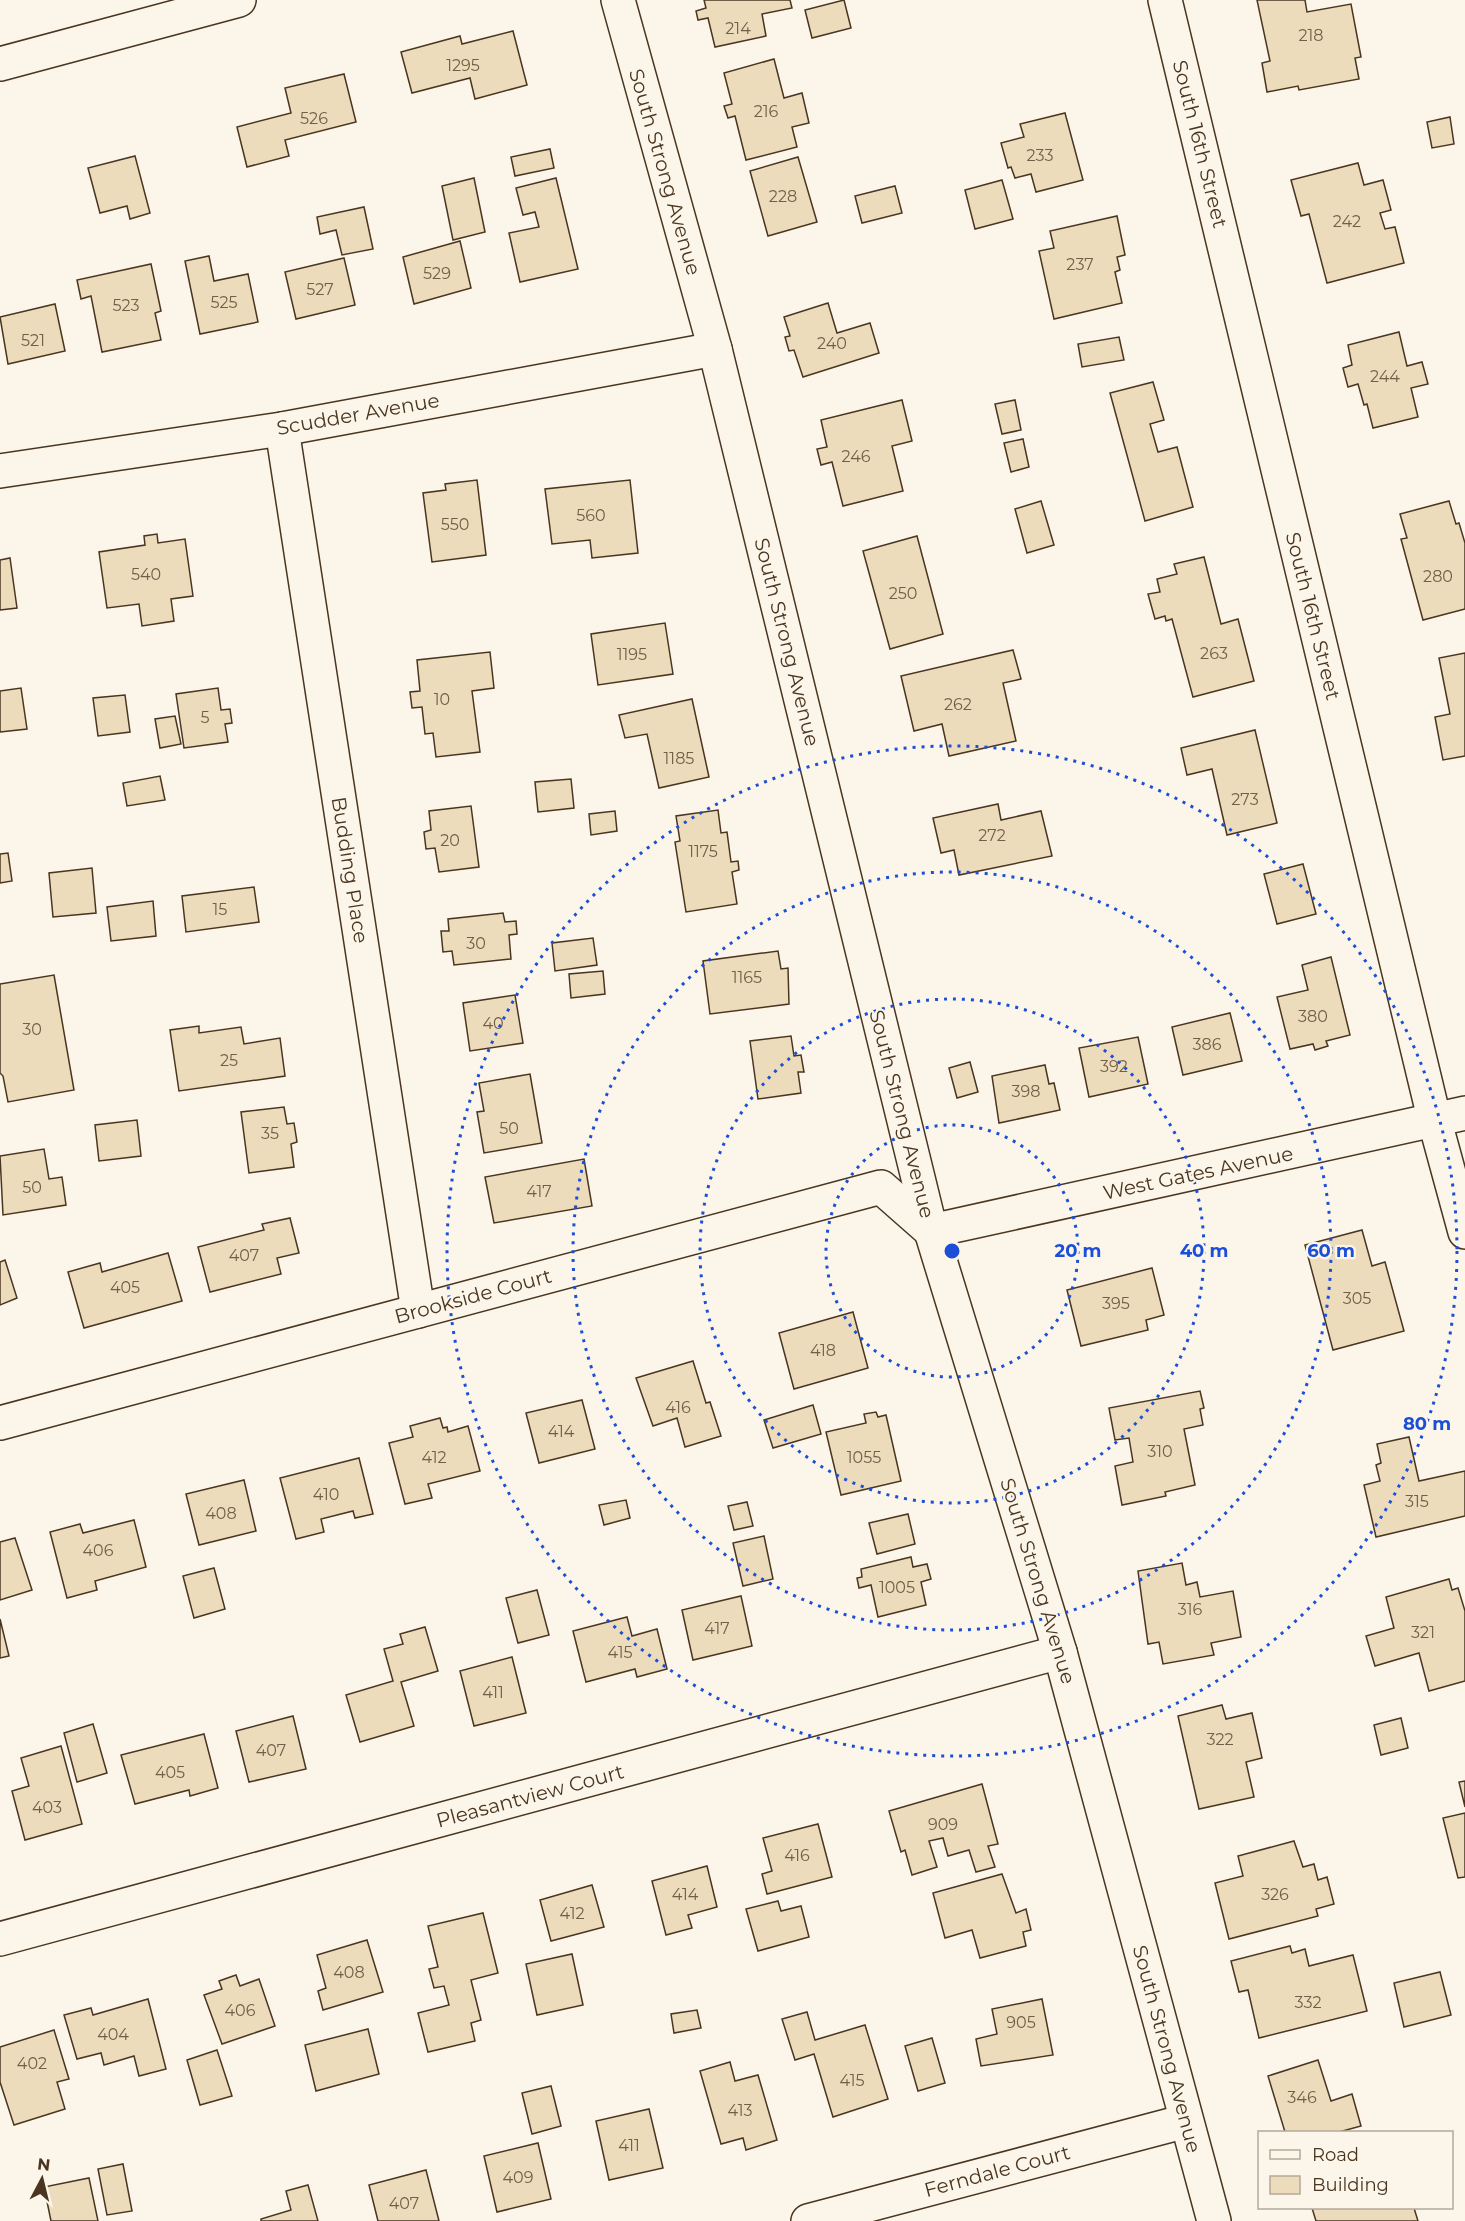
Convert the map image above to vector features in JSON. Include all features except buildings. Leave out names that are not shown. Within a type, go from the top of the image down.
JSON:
[{"type":"street","points":[[0,64],[239,0]]},
{"type":"street","name":"South Strong Avenue","points":[[618,0],[715,349],[931,1231],[1060,1652],[1214,2221]]},
{"type":"street","name":"South 16th Street","points":[[1165,0],[1450,1117],[1465,1232]]},
{"type":"street","name":"Scudder Avenue","points":[[0,471],[282,429],[715,349]]},
{"type":"street","name":"Budding Place","points":[[282,429],[418,1311]]},
{"type":"street","name":"West Gates Avenue","points":[[931,1231],[1450,1117]]},
{"type":"street","name":"Brookside Court","points":[[0,1423],[881,1187],[931,1231]]},
{"type":"street","name":"Pleasantview Court","points":[[0,1939],[1060,1652]]},
{"type":"street","name":"Ferndale Court","points":[[808,2221],[1186,2121]]}]
